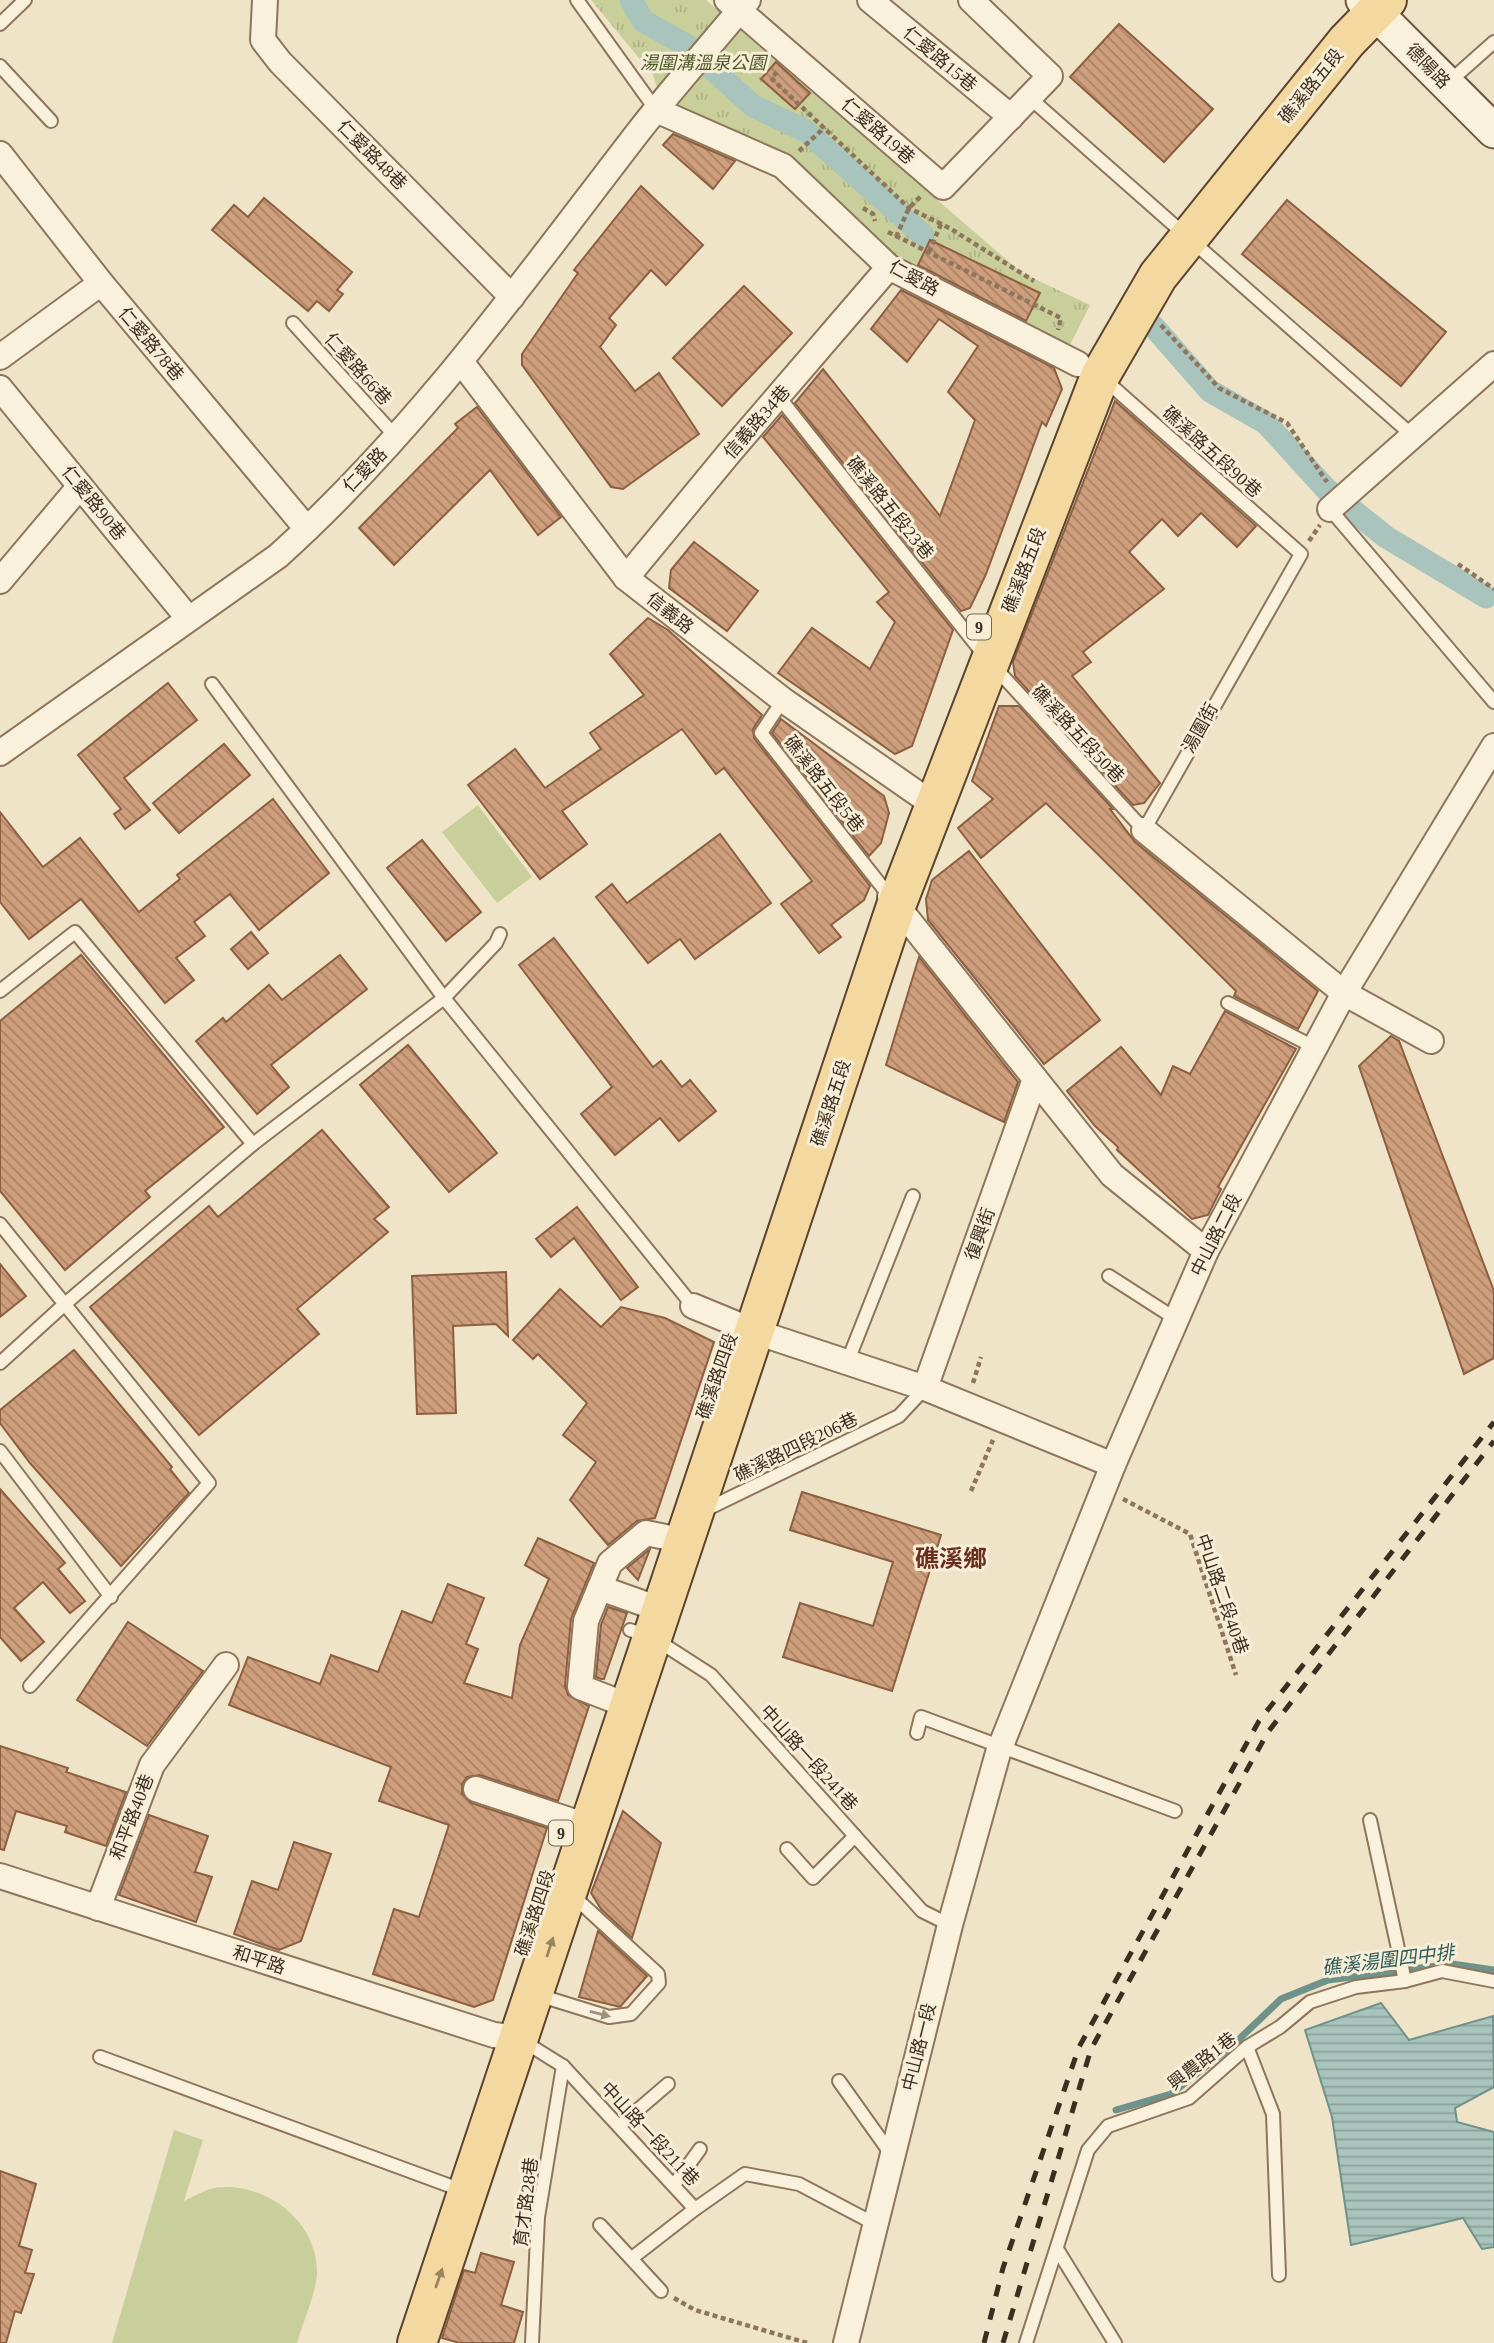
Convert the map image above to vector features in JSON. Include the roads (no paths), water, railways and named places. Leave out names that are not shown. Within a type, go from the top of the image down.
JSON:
[{"type":"main road","name":"礁溪路五段","points":[[745,1328],[890,897],[981,651],[1077,364],[1134,270],[1180,231],[1347,41],[1370,3]]},
{"type":"main road","name":"礁溪路五段","points":[[1077,364],[1142,304],[1180,231]]},
{"type":"main road","name":"礁溪路四段","points":[[417,2343],[456,2188],[745,1328]]},
{"type":"main road","name":"礁溪路四段","points":[[507,2037],[535,1994],[568,1892],[578,1823]]},
{"type":"main road","name":"礁溪路四段","points":[[389,2343],[456,2188]]},
{"type":"street","name":"仁愛路48巷","points":[[265,0],[264,40],[280,62],[512,297]]},
{"type":"street","name":"仁愛路15巷","points":[[870,0],[1011,117]]},
{"type":"street","points":[[971,0],[1049,76],[1011,117]]},
{"type":"street","name":"德陽路","points":[[1370,3],[1446,85],[1494,131]]},
{"type":"street","name":"仁愛路","points":[[0,753],[278,556],[397,438],[462,363],[656,110],[719,34],[738,4]]},
{"type":"street","name":"仁愛路19巷","points":[[738,4],[943,187],[1011,117]]},
{"type":"street","name":"仁愛路","points":[[656,110],[783,166],[889,267],[1077,364]]},
{"type":"street","name":"仁愛路78巷","points":[[0,154],[101,284],[307,529]]},
{"type":"street","name":"信義路34巷","points":[[626,578],[889,267]]},
{"type":"street","points":[[0,357],[101,284]]},
{"type":"street","name":"信義路","points":[[462,363],[626,578],[783,699],[926,799]]},
{"type":"street","points":[[1338,502],[1494,364]]},
{"type":"street","name":"仁愛路90巷","points":[[0,387],[188,618]]},
{"type":"street","points":[[0,581],[80,486]]},
{"type":"street","name":"中山路二段","points":[[1000,1749],[1113,1465],[1206,1251],[1344,993],[1494,746]]},
{"type":"street","points":[[1143,830],[1344,993],[1431,1041]]},
{"type":"street","points":[[890,897],[1112,1175],[1206,1251]]},
{"type":"street","name":"復興街","points":[[925,1388],[1035,1079]]},
{"type":"street","points":[[693,1306],[745,1328],[925,1388],[1113,1465]]},
{"type":"street","points":[[618,1702],[580,1687],[586,1621],[610,1563],[646,1533],[681,1525]]},
{"type":"street","points":[[600,1588],[646,1620]]},
{"type":"street","name":"和平路40巷","points":[[98,1908],[152,1765],[226,1665]]},
{"type":"street","name":"中山路一段","points":[[846,2343],[950,1925],[1000,1749]]},
{"type":"street","points":[[476,1789],[578,1823]]},
{"type":"street","name":"和平路","points":[[0,1876],[507,2037]]},
{"type":"lane","points":[[0,24],[25,0]]},
{"type":"lane","points":[[577,0],[656,110]]},
{"type":"lane","points":[[1446,85],[1494,41]]},
{"type":"lane","points":[[0,66],[51,121]]},
{"type":"lane","points":[[1030,98],[1413,436]]},
{"type":"lane","name":"仁愛路66巷","points":[[293,323],[397,438]]},
{"type":"lane","name":"礁溪路五段90巷","points":[[1077,364],[1301,554]]},
{"type":"lane","name":"礁溪路五段23巷","points":[[779,397],[981,651]]},
{"type":"lane","points":[[1338,502],[1494,702]]},
{"type":"lane","name":"湯圍街","points":[[1143,830],[1301,554]]},
{"type":"lane","name":"礁溪路五段50巷","points":[[981,651],[1143,830]]},
{"type":"lane","points":[[212,684],[444,998],[693,1306]]},
{"type":"lane","name":"礁溪路五段5巷","points":[[783,699],[761,733],[890,897]]},
{"type":"lane","points":[[0,991],[75,932],[253,1144]]},
{"type":"lane","points":[[0,1363],[66,1303],[253,1144],[444,998],[496,943],[500,934]]},
{"type":"lane","points":[[1228,1003],[1316,1048]]},
{"type":"lane","points":[[847,1363],[913,1196]]},
{"type":"lane","points":[[0,1224],[209,1483],[30,1686]]},
{"type":"lane","points":[[1109,1276],[1176,1319]]},
{"type":"lane","name":"礁溪路四段206巷","points":[[681,1525],[900,1416],[925,1388]]},
{"type":"lane","points":[[0,1451],[111,1597]]},
{"type":"lane","name":"中山路一段241巷","points":[[646,1620],[711,1675],[922,1911],[950,1925]]},
{"type":"lane","points":[[917,1733],[921,1717],[1000,1749],[1175,1811]]},
{"type":"lane","points":[[1370,1820],[1405,1981]]},
{"type":"lane","points":[[787,1849],[813,1878],[855,1836]]},
{"type":"lane","points":[[535,1994],[609,2017],[631,2014],[659,1983],[658,1974],[568,1892]]},
{"type":"lane","name":"興農路1巷","points":[[1026,2343],[1088,2150],[1108,2126],[1189,2098],[1247,2047],[1280,2027],[1310,2002],[1356,1987],[1405,1981],[1442,1971],[1494,1981]]},
{"type":"lane","name":"中山路一段211巷","points":[[507,2037],[563,2066],[695,2209],[745,2174],[799,2184],[875,2224]]},
{"type":"lane","points":[[1247,2047],[1273,2114],[1279,2275]]},
{"type":"lane","points":[[100,2057],[456,2188]]},
{"type":"lane","name":"育才路28巷","points":[[533,2343],[538,2217],[563,2066]]},
{"type":"lane","points":[[839,2081],[892,2155]]},
{"type":"lane","points":[[619,2126],[668,2084]]},
{"type":"lane","points":[[674,2185],[700,2149]]},
{"type":"lane","points":[[632,2258],[695,2209]]},
{"type":"lane","points":[[600,2225],[661,2291]]},
{"type":"lane","points":[[1057,2249],[1115,2343]]},
{"type":"water","points":[[1381,2003],[1409,2040],[1493,2016],[1494,2087],[1455,2108],[1457,2122],[1494,2132],[1494,2247],[1482,2249],[1463,2218],[1351,2245],[1332,2117],[1305,2030]]},
{"type":"waterway","points":[[631,0],[643,21],[686,45],[753,106],[806,131],[923,235]]},
{"type":"waterway","points":[[1154,327],[1210,391],[1266,423],[1326,489],[1386,537],[1486,597]]},
{"type":"waterway","name":"礁溪湯圍四中排","points":[[1116,2110],[1171,2094],[1234,2044],[1281,1999],[1328,1980],[1452,1964],[1494,1970]]},
{"type":"railway","points":[[984,2343],[1003,2268],[1079,2047],[1259,1721],[1494,1422]]},
{"type":"railway","points":[[1003,2343],[1091,2049],[1268,1732],[1494,1441]]},
{"type":"district","name":"礁溪鄉","points":[[951,1559]]},
{"type":"park label","name":"湯圍溝溫泉公園","points":[[703,63]]}]
